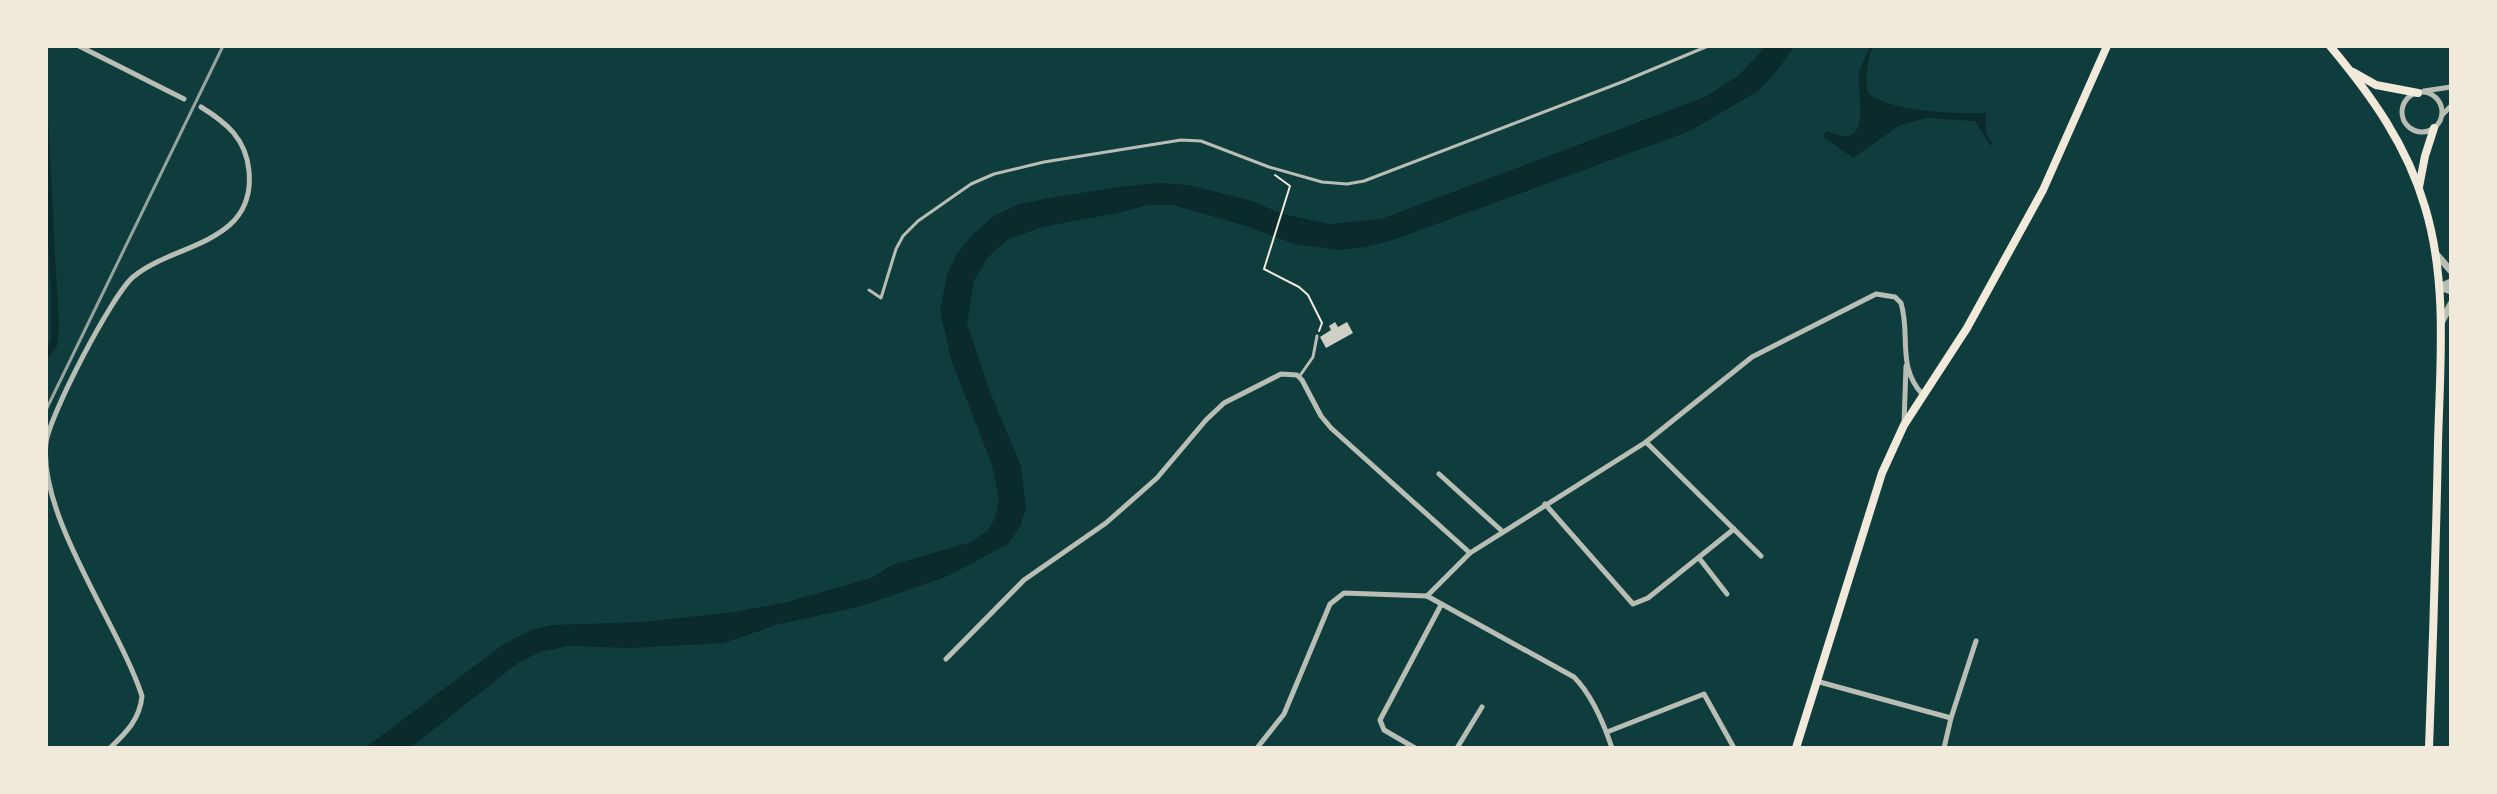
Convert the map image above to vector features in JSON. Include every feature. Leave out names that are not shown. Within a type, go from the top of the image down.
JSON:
[{"type":"main road","points":[[1796,748],[1882,473],[1904,425],[1967,328],[2043,190],[2107,46]]},
{"type":"main road","points":[[2330,46],[2398,139],[2419,188],[2436,253],[2439,327],[2429,748]]},
{"type":"main road","points":[[2349,70],[2376,85],[2418,92]]},
{"type":"main road","points":[[2419,188],[2434,128]]},
{"type":"street","points":[[79,46],[184,99]]},
{"type":"street","points":[[2451,87],[2418,92],[2404,103],[2403,121],[2417,132],[2434,128],[2451,106]]},
{"type":"street","points":[[2418,92],[2435,97],[2441,105],[2442,116]]},
{"type":"street","points":[[110,748],[134,723],[141,708],[142,696],[62,522],[50,488],[46,441],[79,365],[130,279],[146,268],[223,232],[243,206],[250,180],[243,145],[233,131],[201,107]]},
{"type":"street","points":[[2436,253],[2451,271]]},
{"type":"street","points":[[2439,287],[2451,282]]},
{"type":"street","points":[[2439,287],[2451,291]]},
{"type":"street","points":[[1427,596],[1470,553],[1646,442],[1752,357],[1876,294],[1885,294],[1901,303],[1906,365],[1904,425]]},
{"type":"street","points":[[2439,327],[2451,304]]},
{"type":"street","points":[[1906,365],[1916,388],[1923,395]]},
{"type":"street","points":[[946,659],[1024,580],[1106,523],[1157,478],[1217,409],[1281,374],[1299,377],[1331,428],[1470,553]]},
{"type":"street","points":[[1646,442],[1761,556]]},
{"type":"street","points":[[1439,474],[1502,531]]},
{"type":"street","points":[[1545,504],[1633,604],[1648,598],[1734,529]]},
{"type":"street","points":[[1699,558],[1727,594]]},
{"type":"street","points":[[1257,748],[1284,714],[1324,615],[1338,595],[1387,593],[1427,596],[1574,677],[1582,685],[1612,748]]},
{"type":"street","points":[[1415,748],[1384,730],[1380,720],[1441,605]]},
{"type":"street","points":[[1944,748],[1976,641]]},
{"type":"street","points":[[1815,681],[1951,718]]},
{"type":"street","points":[[1607,732],[1704,694],[1734,748]]},
{"type":"street","points":[[1457,748],[1482,707]]},
{"type":"lane","points":[[869,290],[881,298],[896,249],[903,236],[918,221],[971,184],[994,174],[1083,154],[1181,140],[1201,141],[1269,167],[1322,182],[1347,184],[1364,181],[1708,46]]},
{"type":"lane","points":[[1299,377],[1313,357],[1317,336]]},
{"type":"path","points":[[1269,167],[1290,186],[1264,269],[1287,279],[1308,295],[1322,323],[1317,336]]},
{"type":"water","points":[[1766,46],[1795,46],[1758,91],[1690,131],[1393,240],[1339,250],[1294,244],[1173,205],[1148,205],[1039,228],[1007,240],[987,258],[974,281],[967,324],[990,392],[1021,466],[1026,507],[1020,527],[1008,544],[948,576],[862,606],[776,625],[724,643],[629,648],[568,646],[540,652],[518,663],[410,748],[365,748],[504,644],[531,630],[551,625],[642,622],[734,612],[787,602],[871,578],[892,565],[971,542],[988,530],[995,518],[999,499],[992,465],[952,362],[940,311],[947,275],[957,254],[971,236],[994,216],[1019,204],[1160,183],[1189,185],[1252,201],[1282,214],[1329,224],[1381,219],[1705,97],[1739,75]]},
{"type":"water","points":[[1870,46],[1873,46],[1867,69],[1868,93],[1907,108],[1986,113],[1986,132],[1994,146],[1990,145],[1975,121],[1926,118],[1900,125],[1853,158],[1822,136],[1828,131],[1842,136],[1851,135],[1857,130],[1860,121],[1859,76]]},
{"type":"water","points":[[46,80],[59,329],[57,346],[46,360],[46,350],[51,340],[51,293],[46,207]]},
{"type":"building","points":[[1335,322],[1338,327],[1347,322],[1353,333],[1326,348],[1320,337],[1331,330],[1329,326]]},
{"type":"railway","points":[[46,410],[223,46]]}]
